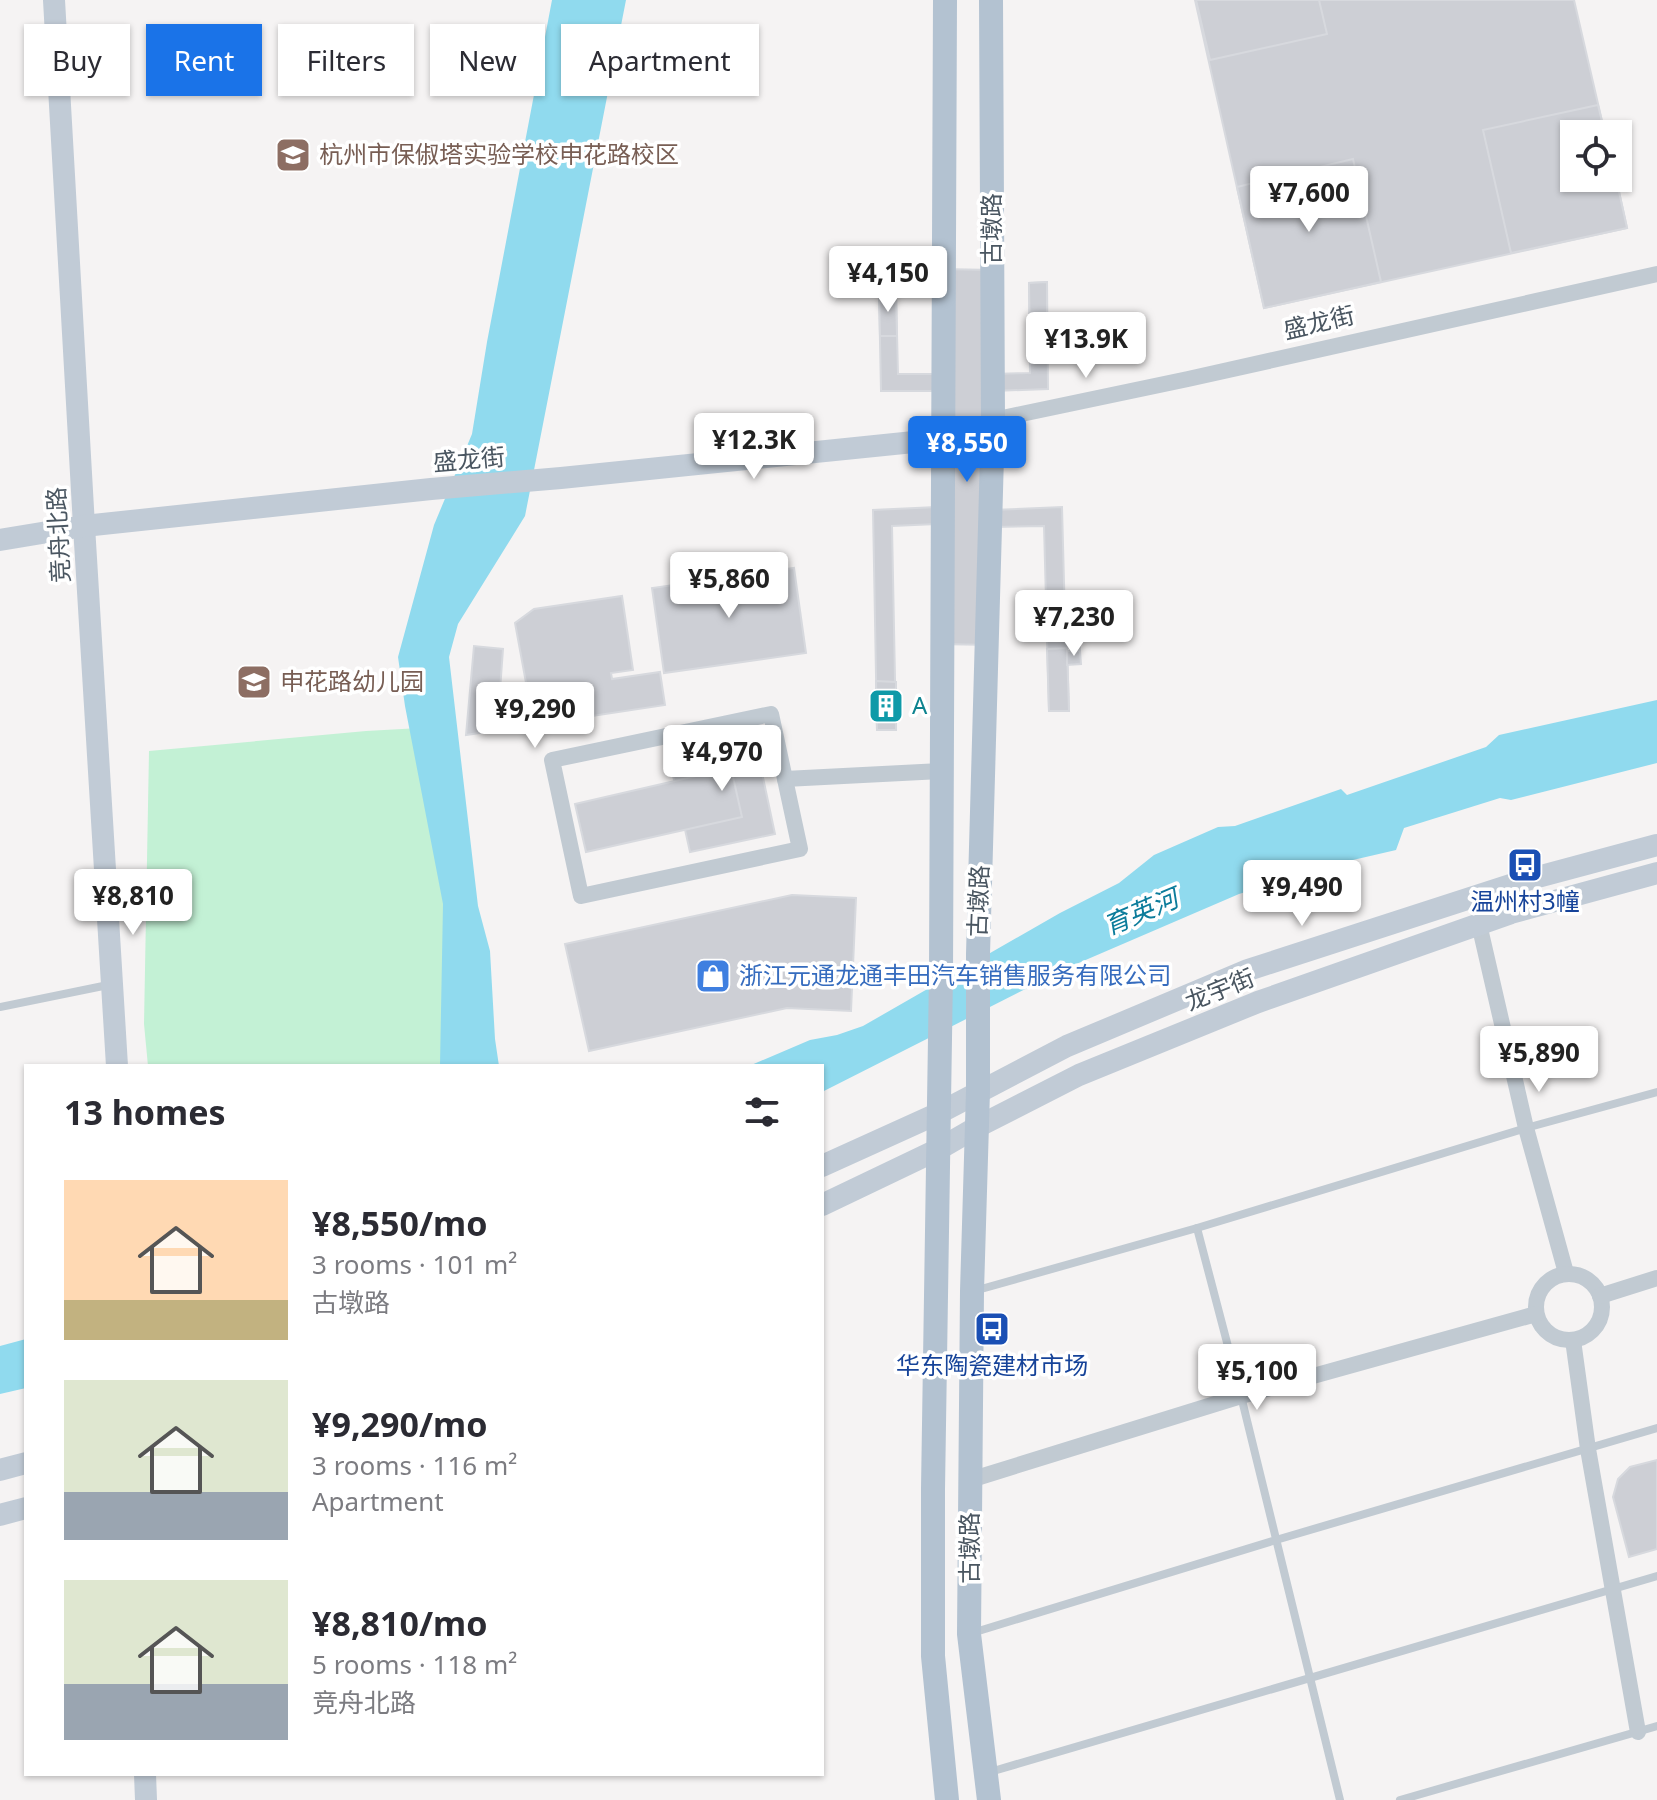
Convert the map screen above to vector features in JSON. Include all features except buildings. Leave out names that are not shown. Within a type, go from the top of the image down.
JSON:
[{"type":"main road","name":"古墩路","points":[[945,0],[941,974],[933,1656],[947,1800]]},
{"type":"main road","name":"古墩路","points":[[989,1800],[969,1634],[978,954],[993,420],[991,0]]},
{"type":"street","name":"竞舟北路","points":[[54,0],[117,1064]]},
{"type":"street","name":"盛龙街","points":[[993,420],[1657,274]]},
{"type":"street","name":"盛龙街","points":[[0,540],[84,526],[943,439]]},
{"type":"street","points":[[771,714],[785,779],[800,849],[581,896],[552,760],[771,714]]},
{"type":"street","points":[[785,779],[941,771]]},
{"type":"street","name":"龙宇街","points":[[824,1165],[939,1113],[1067,1046],[1248,970],[1526,880],[1657,845]]},
{"type":"street","name":"龙宇街","points":[[824,1204],[939,1149],[1079,1075],[1258,1002],[1511,913],[1657,873]]},
{"type":"street","points":[[1479,924],[1526,1128],[1566,1273]]},
{"type":"street","points":[[1566,1273],[1577,1274],[1595,1286],[1602,1305],[1597,1324],[1583,1337],[1573,1340],[1554,1337],[1546,1332],[1536,1314],[1538,1292],[1545,1283],[1566,1273]]},
{"type":"street","points":[[1600,1296],[1657,1278]]},
{"type":"street","points":[[970,1480],[1241,1396],[1536,1314]]},
{"type":"street","points":[[1573,1340],[1611,1589],[1638,1732]]},
{"type":"street","points":[[0,1470],[24,1464]]},
{"type":"street","points":[[0,1515],[24,1509]]},
{"type":"street","points":[[145,1776],[146,1800]]},
{"type":"lane","points":[[0,1007],[113,984]]},
{"type":"lane","points":[[972,1291],[1657,1092]]},
{"type":"lane","points":[[1197,1228],[1340,1800]]},
{"type":"lane","points":[[969,1634],[1657,1428]]},
{"type":"lane","points":[[987,1773],[1657,1576]]},
{"type":"lane","points":[[1400,1800],[1657,1726]]},
{"type":"green space","points":[[438,727],[459,1064],[148,1064],[144,1024],[149,751]]},
{"type":"water","points":[[552,0],[626,0],[621,24],[561,24],[561,96],[607,96],[525,516],[458,624],[449,657],[478,906],[490,951],[499,1064],[440,1064],[443,904],[398,657],[434,525],[472,434],[534,96],[545,96],[545,37]]},
{"type":"water","name":"育英河","points":[[1657,700],[1657,763],[1511,800],[1500,798],[1404,828],[1396,850],[1340,863],[1239,894],[1067,968],[824,1091],[824,1064],[754,1064],[810,1040],[863,1026],[1060,913],[1119,883],[1154,855],[1218,827],[1235,826],[1341,789],[1347,795],[1486,747],[1499,735]]},
{"type":"water","points":[[24,1340],[24,1388],[0,1394],[0,1346]]},
{"type":"place","name":"杭州市保俶塔实验学校申花路校区","points":[[293,155]]},
{"type":"place","name":"申花路幼儿园","points":[[254,682]]},
{"type":"place","name":"A","points":[[886,706]]},
{"type":"place","name":"温州村3幢","points":[[1525,865]]},
{"type":"place","name":"浙江元通龙通丰田汽车销售服务有限公司","points":[[713,976]]},
{"type":"place","name":"华东陶瓷建材市场","points":[[992,1329]]}]
